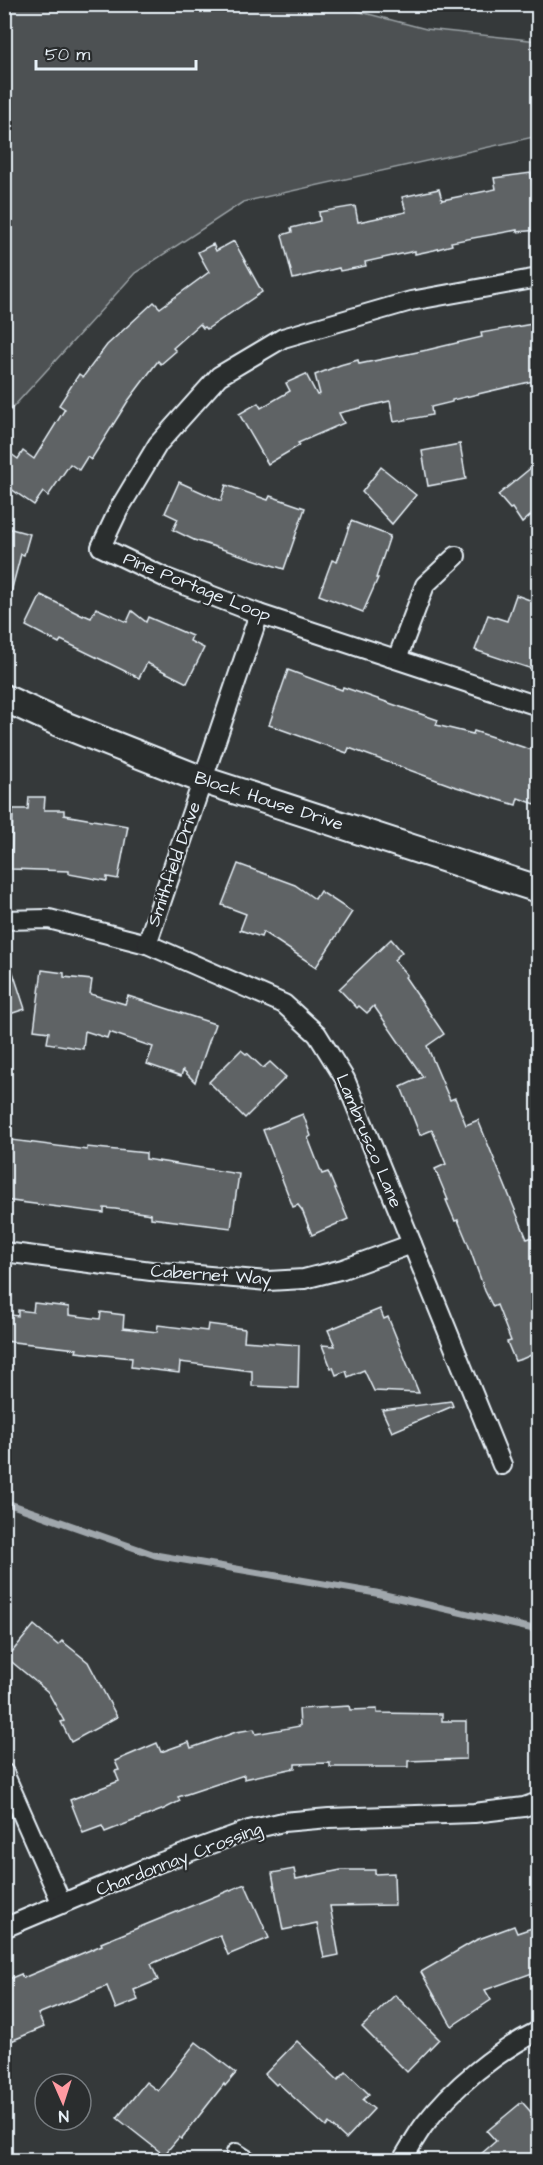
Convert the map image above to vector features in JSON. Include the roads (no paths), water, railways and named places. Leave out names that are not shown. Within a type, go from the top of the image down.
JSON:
[{"type":"street","name":"Pine Portage Loop","points":[[538,278],[411,302],[283,338],[219,376],[158,444],[118,508],[101,547],[166,578],[259,614],[538,706]]},
{"type":"street","points":[[397,659],[425,585],[456,556]]},
{"type":"street","name":"Smithfield Drive","points":[[147,944],[259,614]]},
{"type":"street","name":"Block House Drive","points":[[4,698],[59,723],[203,780],[538,889]]},
{"type":"street","name":"Lambrusco Lane","points":[[4,920],[49,919],[147,944],[284,1004],[317,1034],[345,1079],[502,1465]]},
{"type":"street","name":"Cabernet Way","points":[[4,1252],[151,1271],[268,1281],[304,1279],[343,1269],[412,1244]]},
{"type":"street","points":[[4,1773],[62,1904]]},
{"type":"street","name":"Chardonnay Crossing","points":[[4,1928],[156,1864],[249,1830],[283,1822],[474,1813],[524,1807],[538,1802]]},
{"type":"street","points":[[402,2160],[424,2125],[449,2097],[494,2058],[517,2041],[538,2031]]},
{"type":"waterway","points":[[4,1502],[155,1555],[376,1593],[538,1630]]}]
